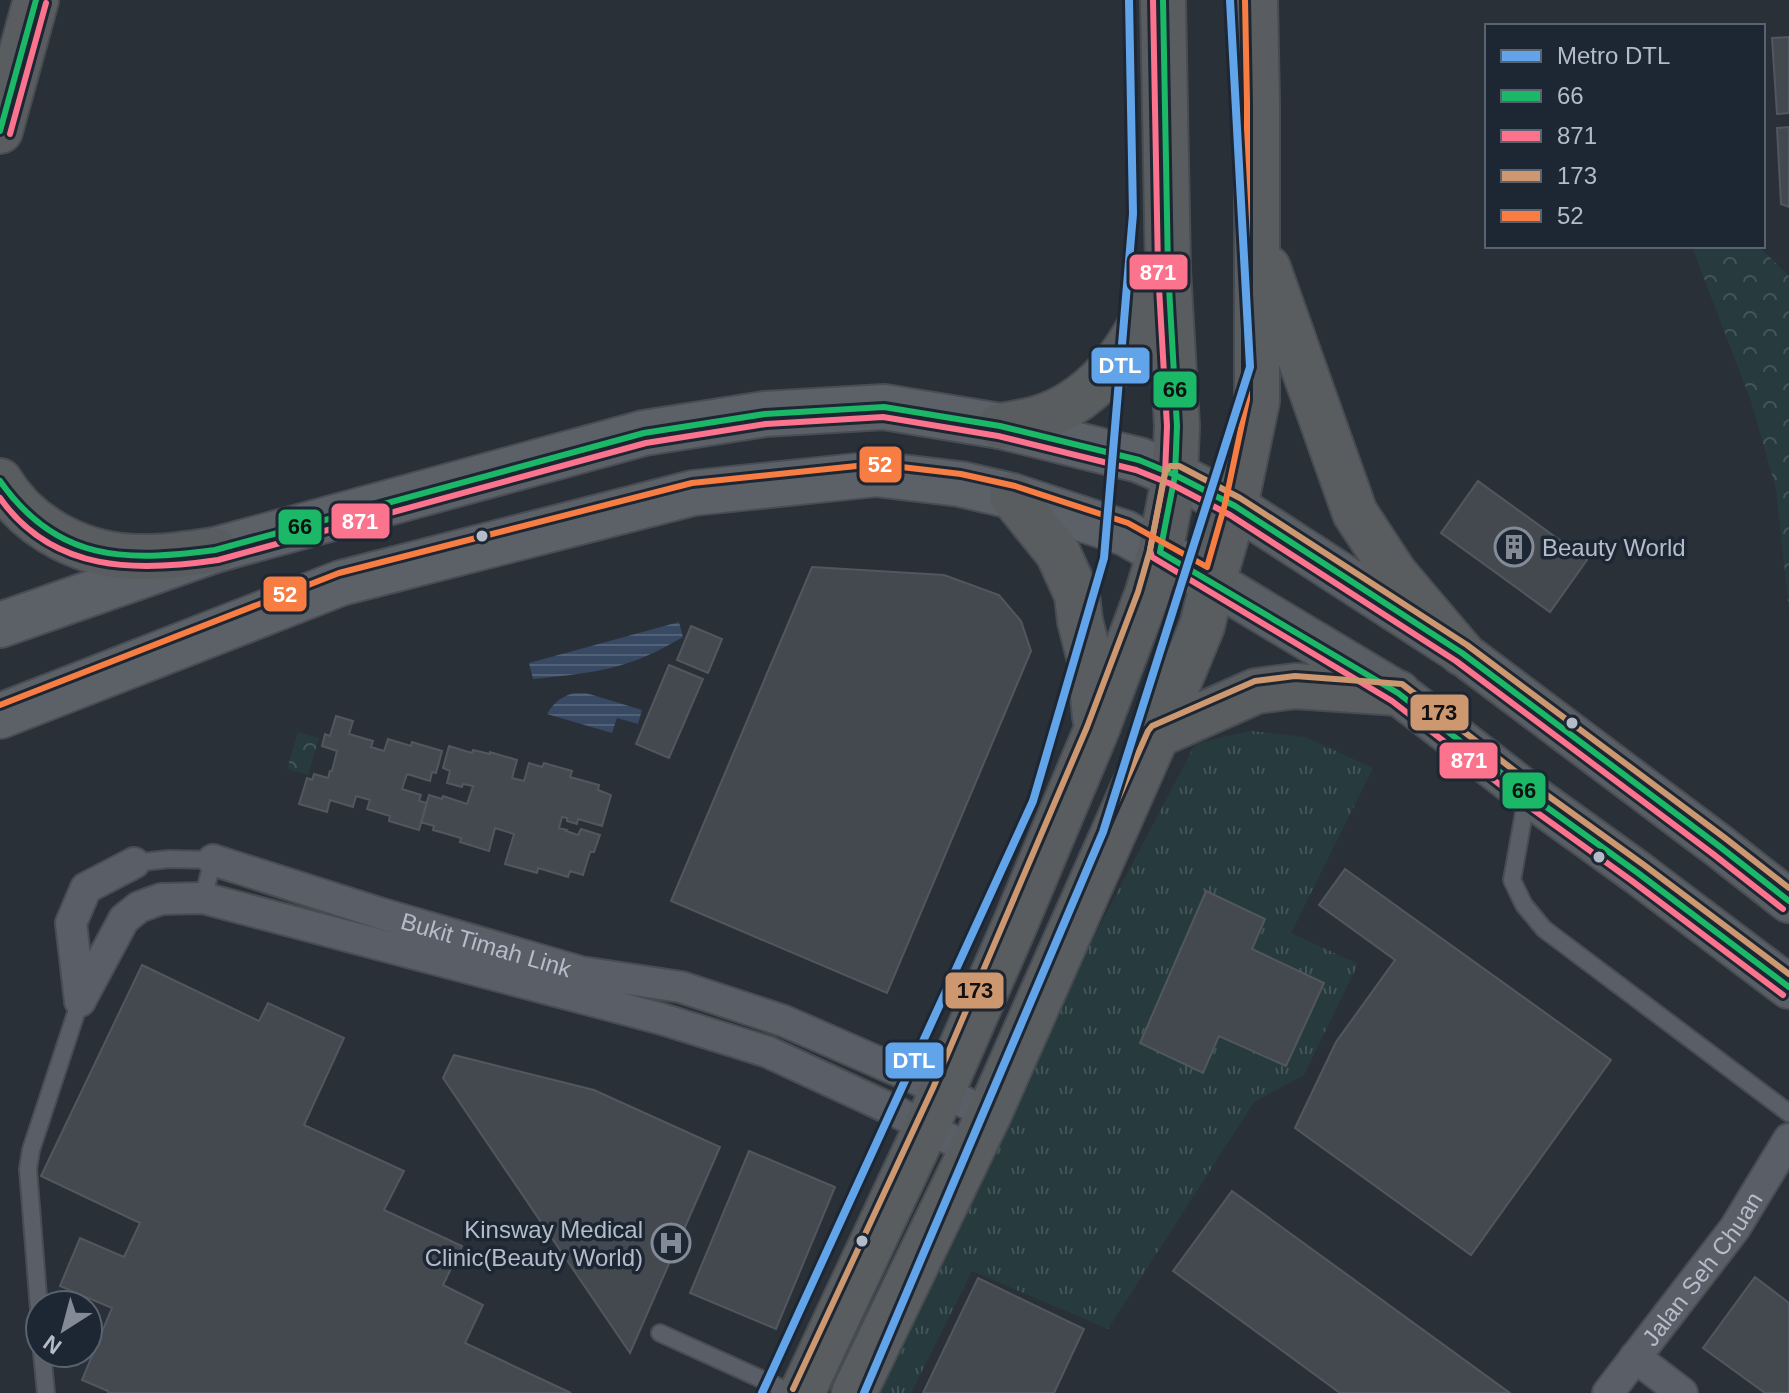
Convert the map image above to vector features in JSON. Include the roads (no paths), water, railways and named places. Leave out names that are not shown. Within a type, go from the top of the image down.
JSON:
[{"type":"highway","points":[[0,131],[36,0]]},
{"type":"highway","points":[[802,1393],[934,1110],[1016,922],[1096,731],[1160,552],[1175,475],[1177,426],[1168,270],[1163,0]]},
{"type":"highway","points":[[854,1393],[980,1132],[1157,735],[1202,626],[1235,506],[1257,401],[1255,0]]},
{"type":"highway","points":[[1258,239],[1355,513],[1395,574],[1462,653]]},
{"type":"highway","points":[[1000,426],[1039,418],[1093,389],[1129,343],[1168,270]]},
{"type":"highway","points":[[0,481],[10,497],[46,530],[96,551],[147,557],[215,550]]},
{"type":"highway","points":[[1012,496],[1058,553],[1077,595],[1090,660],[1096,731]]},
{"type":"highway","points":[[1157,735],[1256,691],[1295,686],[1398,693]]},
{"type":"main road","points":[[0,625],[215,550],[644,433],[765,414],[884,407],[1000,426],[1139,460],[1235,506],[1462,653],[1789,901]]},
{"type":"main road","points":[[0,716],[341,583],[693,493],[876,474],[960,484],[1012,496],[1125,533],[1398,693],[1789,987]]},
{"type":"street","name":"Bukit Timah Link","points":[[213,860],[379,913],[577,984]]},
{"type":"street","name":"Bukit Timah Link","points":[[80,1001],[71,923],[86,888],[134,863]]},
{"type":"street","name":"Bukit Timah Link","points":[[80,1001],[124,919],[139,907],[161,899],[203,898],[373,942],[577,984],[681,987],[696,991],[784,1021],[934,1110],[980,1132]]},
{"type":"street","name":"Bukit Timah Link","points":[[934,1110],[980,1132]]},
{"type":"street","name":"Jalan Seh Chuan","points":[[1608,1393],[1735,1228],[1789,1139]]},
{"type":"street","points":[[1635,1357],[1682,1393]]},
{"type":"lane","points":[[1527,793],[1512,880],[1524,905],[1544,929],[1789,1113]]},
{"type":"lane","name":"Bukit Timah Link","points":[[134,863],[169,859],[213,860]]},
{"type":"lane","points":[[203,898],[213,860]]},
{"type":"lane","points":[[373,942],[379,913]]},
{"type":"lane","name":"Bukit Timah Link","points":[[37,1289],[28,1169],[31,1150],[80,1001]]},
{"type":"lane","points":[[660,1333],[792,1393]]},
{"type":"lane","points":[[44,1369],[46,1393]]},
{"type":"water","points":[[679,622],[683,637],[644,657],[604,669],[533,679],[529,663]]},
{"type":"water","points":[[574,693],[586,693],[642,710],[638,724],[617,718],[612,733],[547,714],[558,700]]},
{"type":"metro line","name":"DTL","points":[[762,1393],[1033,801],[1104,558],[1133,214],[1129,0]]},
{"type":"metro line","name":"DTL","points":[[864,1393],[1103,832],[1250,367],[1230,0]]},
{"type":"place","name":"Beauty World","points":[[1514,547]]},
{"type":"place","name":"Kinsway Medical Clinic(Beauty World)","points":[[671,1243]]}]
